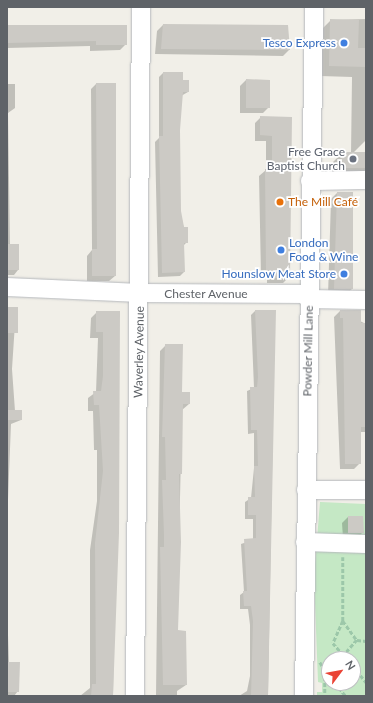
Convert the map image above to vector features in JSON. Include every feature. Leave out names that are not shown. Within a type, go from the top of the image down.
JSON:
[{"type":"street","name":"Waverley Avenue","points":[[135,696],[140,293],[141,7]]},
{"type":"street","name":"Powder Mill Lane","points":[[311,695],[305,542],[314,7]]},
{"type":"street","points":[[310,181],[366,180]]},
{"type":"street","name":"Chester Avenue","points":[[7,287],[140,293],[308,296],[366,300]]},
{"type":"street","points":[[306,490],[366,490]]},
{"type":"street","points":[[305,542],[366,544]]},
{"type":"path","points":[[340,651],[333,643],[343,621],[343,544]]},
{"type":"path","points":[[343,621],[357,640],[366,641]]},
{"type":"path","points":[[347,651],[357,640]]},
{"type":"path","points":[[311,695],[325,695]]},
{"type":"green space","points":[[320,502],[366,504],[366,696],[317,696],[317,692],[322,691],[361,691],[361,651],[321,651],[321,683],[318,682],[314,577]]},
{"type":"building","name":"Tesco Express","points":[[330,19],[359,20],[358,48],[366,48],[366,67],[329,66]]},
{"type":"building","points":[[163,24],[288,25],[290,50],[161,49]]},
{"type":"building","points":[[7,25],[127,25],[127,45],[96,45],[96,41],[7,43]]},
{"type":"building","points":[[163,72],[183,72],[183,80],[189,80],[189,92],[183,92],[180,130],[181,211],[184,227],[188,227],[188,243],[184,243],[185,272],[162,273],[159,136],[163,136]]},
{"type":"building","points":[[246,79],[270,80],[270,108],[246,108]]},
{"type":"building","points":[[96,83],[116,83],[116,276],[92,276],[92,249],[97,249]]},
{"type":"building","points":[[260,116],[292,117],[290,278],[272,278],[272,270],[266,270],[265,169],[272,169],[272,136],[260,135]]},
{"type":"building","name":"Free Grace Baptist Church","points":[[342,152],[366,152],[366,168],[341,168]]},
{"type":"building","points":[[337,192],[353,192],[353,289],[334,289]]},
{"type":"building","points":[[7,244],[19,244],[19,270],[7,270]]},
{"type":"building","points":[[7,307],[18,307],[18,333],[7,333]]},
{"type":"building","points":[[255,310],[276,310],[268,696],[251,696],[253,621],[251,606],[244,606],[243,591],[247,591],[244,539],[256,538],[256,515],[248,515],[248,497],[255,497],[254,466],[258,466],[257,430],[251,430],[250,387],[257,387],[258,377]]},
{"type":"building","points":[[340,310],[361,310],[361,323],[366,323],[366,427],[361,427],[361,464],[345,464],[343,318],[340,318]]},
{"type":"building","points":[[96,311],[120,311],[119,533],[113,696],[91,696],[92,684],[96,684],[95,543],[103,471],[99,405],[94,405],[93,391],[101,391],[103,376],[103,332],[96,332]]},
{"type":"building","points":[[165,344],[183,344],[182,392],[190,392],[190,404],[183,404],[182,474],[179,474],[181,542],[178,630],[186,631],[187,685],[163,685],[160,547],[164,547],[162,480],[166,480],[165,437],[162,437]]},
{"type":"building","points":[[7,410],[22,410],[22,420],[7,420]]},
{"type":"building","points":[[348,516],[363,516],[364,533],[348,533]]},
{"type":"building","points":[[7,662],[20,662],[19,692],[7,692]]},
{"type":"place","name":"Tesco Express","points":[[344,43]]},
{"type":"place","name":"Free Grace Baptist Church","points":[[353,159]]},
{"type":"place","name":"The Mill Café","points":[[280,202]]},
{"type":"place","name":"London Food & Wine","points":[[281,250]]},
{"type":"place","name":"Hounslow Meat Store","points":[[344,274]]}]
